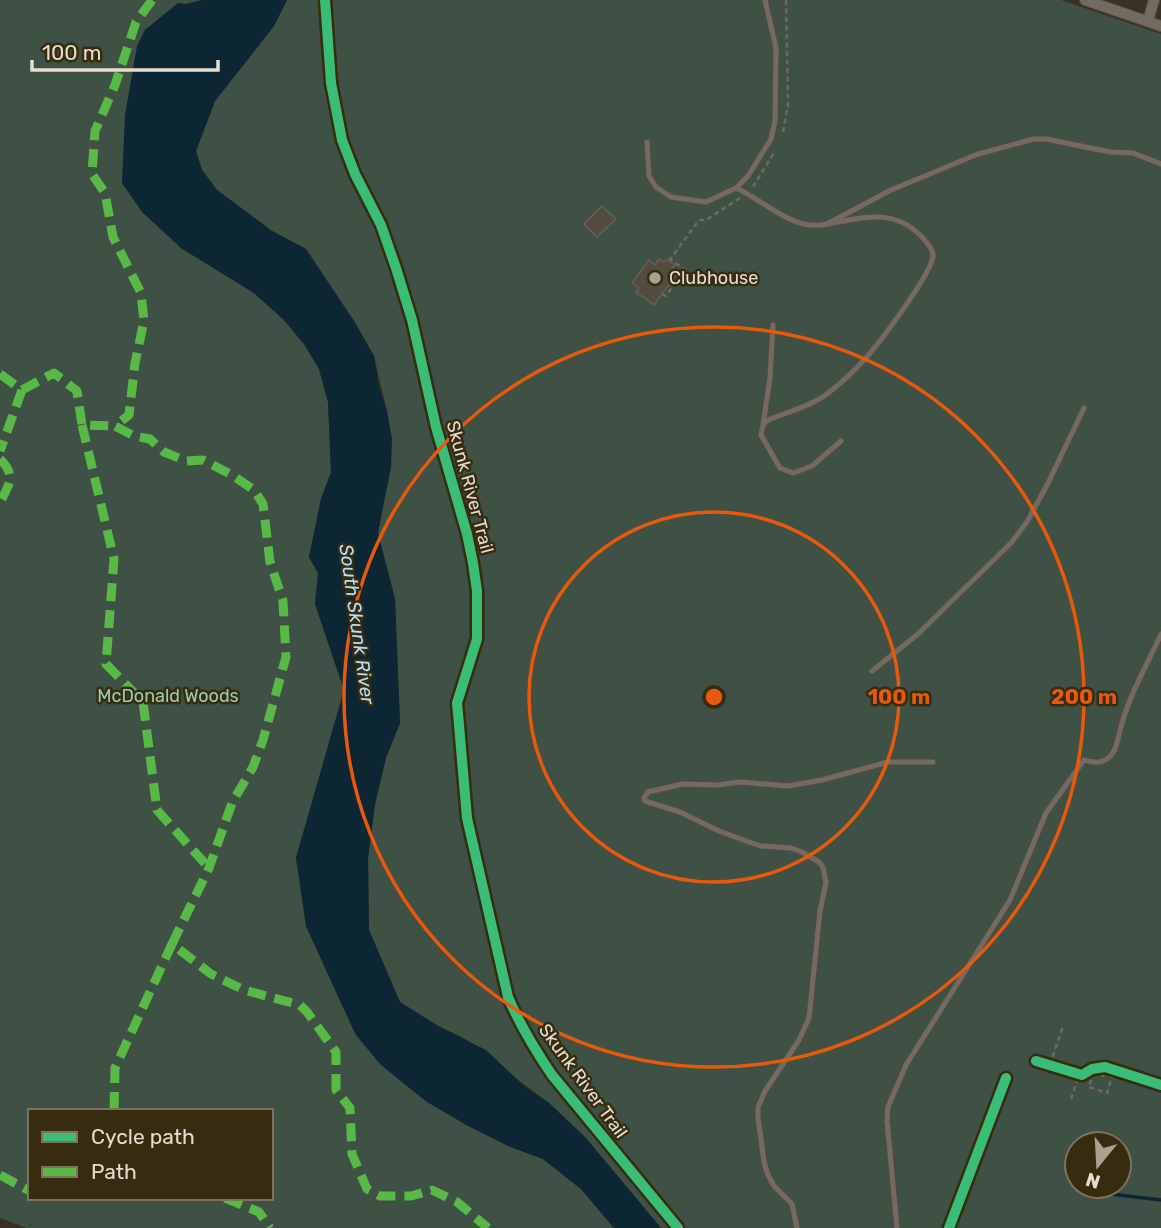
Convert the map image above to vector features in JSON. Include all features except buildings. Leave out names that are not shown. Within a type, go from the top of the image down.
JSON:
[{"type":"street","points":[[1085,0],[1161,26]]},
{"type":"street","points":[[1148,21],[1154,0]]},
{"type":"lane","points":[[647,142],[649,176],[656,187],[671,197],[706,202],[736,188],[758,162],[771,139],[775,121],[776,48],[765,0]]},
{"type":"lane","points":[[827,224],[891,190],[978,154],[1034,139],[1133,153],[1161,164]]},
{"type":"lane","points":[[736,188],[789,219],[816,226],[874,217],[900,220],[910,225],[930,245],[934,254],[931,265],[893,323],[864,360],[828,393],[814,402],[768,420],[763,425]]},
{"type":"lane","points":[[773,325],[770,378],[761,435],[780,468],[793,474],[812,466],[841,441]]},
{"type":"lane","points":[[872,671],[918,634],[1011,543],[1027,522],[1048,484],[1084,408]]},
{"type":"lane","points":[[897,1228],[887,1120],[888,1107],[898,1081],[1010,900],[1046,813],[1084,760],[1105,761],[1117,746],[1127,706],[1161,634]]},
{"type":"lane","points":[[797,1228],[792,1204],[774,1186],[768,1175],[758,1107],[765,1091],[799,1041],[809,1018],[820,911],[826,883],[823,867],[820,862],[803,852],[791,848],[761,846],[736,838],[643,798],[648,792],[683,784],[718,785],[740,782],[788,786],[822,780],[888,762],[933,762]]},
{"type":"path","points":[[782,135],[788,105],[786,0]]},
{"type":"path","points":[[662,294],[666,296],[684,269],[670,260],[699,220],[706,220],[747,193],[761,176],[778,145]]},
{"type":"path","points":[[1050,1065],[1063,1026]]},
{"type":"path","points":[[1036,1060],[1083,1074],[1091,1080],[1089,1087],[1107,1093],[1107,1071]]},
{"type":"path","points":[[1071,1100],[1083,1074],[1098,1067],[1126,1074]]},
{"type":"green space","name":"McDonald Woods","points":[[0,0],[202,0],[186,4],[125,115],[125,147],[181,248],[254,293],[284,320],[304,344],[319,369],[328,402],[331,472],[321,499],[309,557],[318,573],[315,604],[344,690],[296,858],[306,926],[356,1035],[508,1146],[543,1159],[581,1189],[614,1228],[27,1228],[0,1218]]},
{"type":"green space","points":[[287,0],[1061,0],[1161,34],[1161,1228],[661,1228],[585,1137],[549,1103],[462,1037],[438,1026],[400,1002],[369,930],[368,858],[375,804],[386,758],[400,723],[395,599],[378,533],[383,503],[387,411],[374,356],[306,249],[272,231],[217,190],[202,170],[196,151],[215,101],[274,26]]},
{"type":"water","name":"South Skunk River","points":[[202,0],[287,0],[274,26],[215,101],[196,151],[202,170],[217,190],[272,231],[306,249],[374,356],[387,411],[392,439],[391,467],[378,533],[395,599],[400,723],[386,758],[375,804],[368,858],[369,930],[400,1002],[438,1026],[486,1050],[524,1086],[549,1103],[585,1137],[661,1228],[614,1228],[581,1189],[543,1159],[508,1146],[468,1126],[427,1102],[380,1064],[356,1035],[306,926],[296,858],[344,690],[315,604],[318,573],[309,557],[321,499],[331,472],[328,402],[319,369],[304,344],[284,320],[254,293],[181,248],[142,212],[122,183],[125,115],[137,46],[145,30],[178,3]]},
{"type":"waterway","points":[[1133,1197],[1161,1200]]},
{"type":"marked path","points":[[152,0],[136,22],[115,85],[95,131],[92,174],[105,193],[113,237],[141,293],[144,321],[135,363],[129,415],[115,426],[134,436],[150,439],[164,452],[186,461],[203,460],[254,490],[263,504],[270,562],[283,601],[286,657],[253,767],[232,803],[209,868],[172,944],[211,974],[244,990],[300,1005],[307,1012],[336,1052],[336,1090],[350,1108],[352,1154],[367,1189],[380,1196],[411,1196],[432,1190],[457,1202],[488,1228]]},
{"type":"marked path","points":[[22,390],[54,373],[77,391],[82,425],[115,426]]},
{"type":"marked path","points":[[0,374],[22,390],[0,451]]},
{"type":"marked path","points":[[82,425],[114,559],[106,664],[143,702],[157,810],[209,868]]},
{"type":"marked path","points":[[0,459],[10,475],[0,502]]},
{"type":"marked path","points":[[114,1109],[115,1068],[172,944]]},
{"type":"marked path","points":[[0,1175],[28,1190]]},
{"type":"marked path","points":[[230,1200],[259,1212],[270,1228]]},
{"type":"cycle path","name":"Skunk River Trail","points":[[325,0],[331,83],[342,140],[355,174],[381,225],[396,268],[412,320],[436,427],[473,563],[477,591],[477,639],[457,703],[467,818],[508,997],[528,1037],[552,1075],[678,1228]]},
{"type":"cycle path","points":[[1036,1061],[1082,1075],[1092,1069],[1105,1067],[1161,1085]]},
{"type":"cycle path","points":[[949,1228],[1006,1078]]},
{"type":"place","name":"Clubhouse","points":[[655,278]]}]
